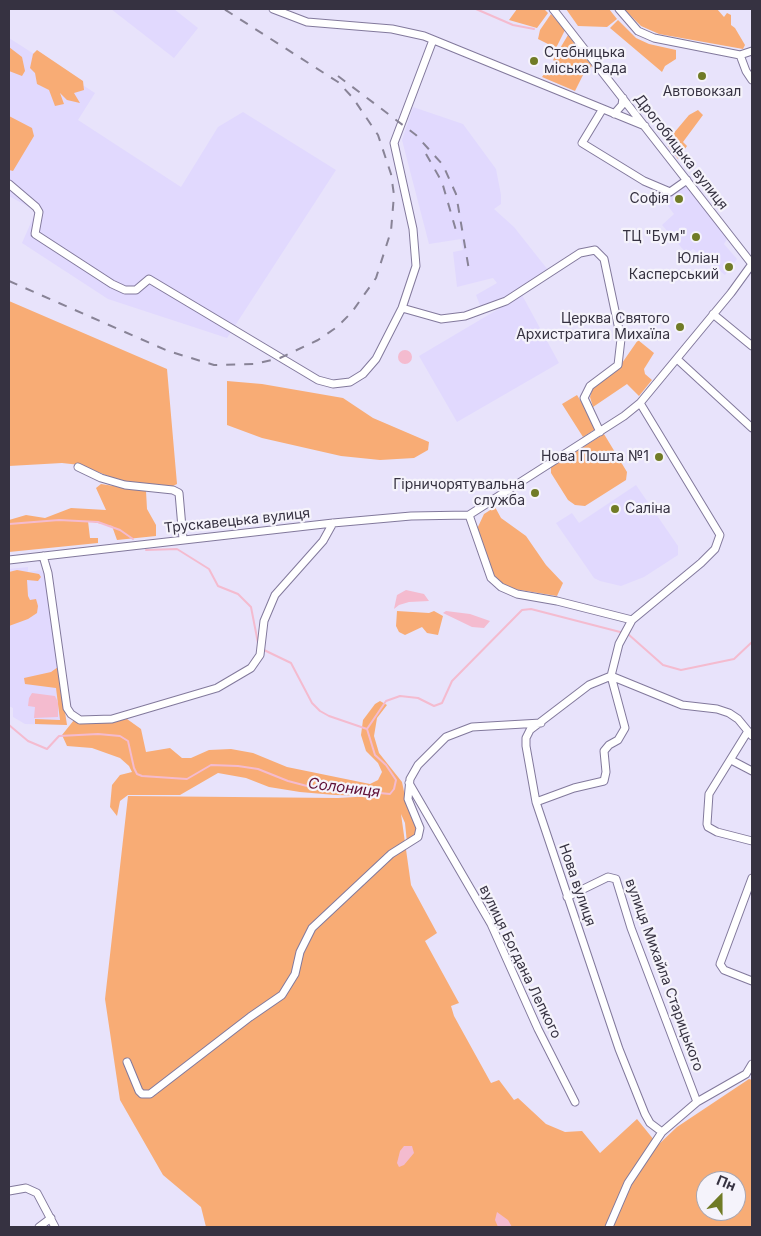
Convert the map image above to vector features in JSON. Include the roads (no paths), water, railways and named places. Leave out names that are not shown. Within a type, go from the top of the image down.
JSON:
[{"type":"street","points":[[272,9],[307,22],[392,29],[433,40],[645,126]]},
{"type":"street","name":"Дрогобицька вулиця","points":[[553,9],[752,264]]},
{"type":"street","points":[[619,9],[632,26],[647,36],[740,55],[752,51]]},
{"type":"street","points":[[9,184],[36,207],[39,212],[35,234],[125,290],[136,290],[149,279],[318,380],[334,384],[350,382],[363,374],[376,359],[402,308],[416,266],[416,256],[394,143],[433,40]]},
{"type":"street","points":[[740,55],[746,71],[752,80]]},
{"type":"street","points":[[614,114],[622,105],[623,98]]},
{"type":"street","points":[[602,110],[582,143],[644,181],[670,192],[687,180]]},
{"type":"street","points":[[402,308],[441,319],[465,316],[506,301],[580,253],[592,249],[599,252],[604,259],[616,307],[621,339],[618,365],[590,386],[584,398],[600,432]]},
{"type":"street","points":[[632,620],[557,601],[517,594],[501,587],[491,578],[469,515],[600,432],[640,403],[752,264]]},
{"type":"street","points":[[713,314],[752,346]]},
{"type":"street","points":[[677,358],[752,428]]},
{"type":"street","points":[[536,802],[565,791],[604,781],[606,772],[604,751],[609,744],[618,740],[625,728],[611,676],[619,644],[626,628],[632,620],[716,549],[720,536],[640,403]]},
{"type":"street","points":[[78,467],[101,478],[124,485],[173,490],[178,493],[183,539]]},
{"type":"street","name":"Трускавецька вулиця","points":[[9,560],[332,523],[411,516],[469,515]]},
{"type":"street","points":[[43,556],[48,573],[68,708],[71,714],[80,720],[112,719],[216,688],[252,668],[260,655],[264,621],[275,596],[323,541],[332,523]]},
{"type":"street","points":[[611,676],[682,705],[717,709],[728,713],[750,733],[709,794],[707,824],[708,827],[717,832],[752,842]]},
{"type":"street","name":"Нова вулиця","points":[[611,676],[590,685],[530,730],[526,738],[536,802],[622,1059],[645,1114],[650,1123],[662,1132]]},
{"type":"street","points":[[127,1062],[142,1094],[150,1094],[250,1017],[277,1000],[295,974],[300,952],[312,928],[391,854],[418,837],[420,828],[408,799],[409,783],[418,764],[446,737],[457,731],[472,727],[541,723]]},
{"type":"street","points":[[731,760],[752,771]]},
{"type":"street","name":"вулиця Богдана Лепкого","points":[[409,783],[491,924],[538,1029],[575,1102]]},
{"type":"street","name":"вулиця Михайла Старицького","points":[[567,897],[608,877],[616,879],[631,928],[697,1102]]},
{"type":"street","points":[[752,878],[720,964],[724,970],[752,981]]},
{"type":"street","points":[[609,1227],[628,1183],[662,1132],[697,1102],[746,1074],[752,1064]]},
{"type":"street","points":[[9,1191],[26,1188],[37,1193],[55,1227]]},
{"type":"street","points":[[39,1227],[50,1218]]},
{"type":"waterway","points":[[476,9],[513,25],[534,29]]},
{"type":"waterway","points":[[9,524],[59,520],[98,522],[120,530],[133,539]]},
{"type":"waterway","points":[[146,550],[177,549],[209,569],[218,586],[238,594],[251,607],[258,643]]},
{"type":"waterway","name":"Солониця","points":[[9,725],[28,741],[47,749],[59,736],[98,734],[120,736],[128,741],[134,768],[137,774],[142,776],[187,779],[211,765],[238,766],[258,769],[288,781],[307,786],[390,794],[394,789],[396,780],[386,765],[375,755],[367,729],[386,701],[400,696],[418,698],[434,706],[442,703],[452,681],[522,610],[531,609],[624,633]]},
{"type":"waterway","name":"Солониця","points":[[628,634],[663,665],[681,670],[734,659],[752,642]]},
{"type":"waterway","points":[[264,650],[291,663],[312,703],[320,711],[367,729]]},
{"type":"railway","points":[[9,281],[168,351],[214,365],[255,364],[280,358],[318,340],[337,327],[352,312],[376,278],[391,231],[394,195],[391,174],[378,135],[353,98],[338,82],[224,9]]},
{"type":"railway","points":[[338,76],[416,135],[443,165],[456,194],[469,270]]},
{"type":"railway","points":[[426,154],[442,182],[457,234]]},
{"type":"place","name":"Стебницька міська Рада","points":[[534,61]]},
{"type":"place","name":"Автовокзал","points":[[702,76]]},
{"type":"place","name":"Софія","points":[[679,199]]},
{"type":"place","name":"ТЦ \"Бум\"","points":[[696,237]]},
{"type":"place","name":"Юліан Касперський","points":[[729,267]]},
{"type":"place","name":"Церква Святого Архистратига Михаїла","points":[[680,327]]},
{"type":"place","name":"Нова Пошта №1","points":[[659,457]]},
{"type":"place","name":"Гірничорятувальна служба","points":[[535,493]]},
{"type":"place","name":"Саліна","points":[[615,509]]}]
